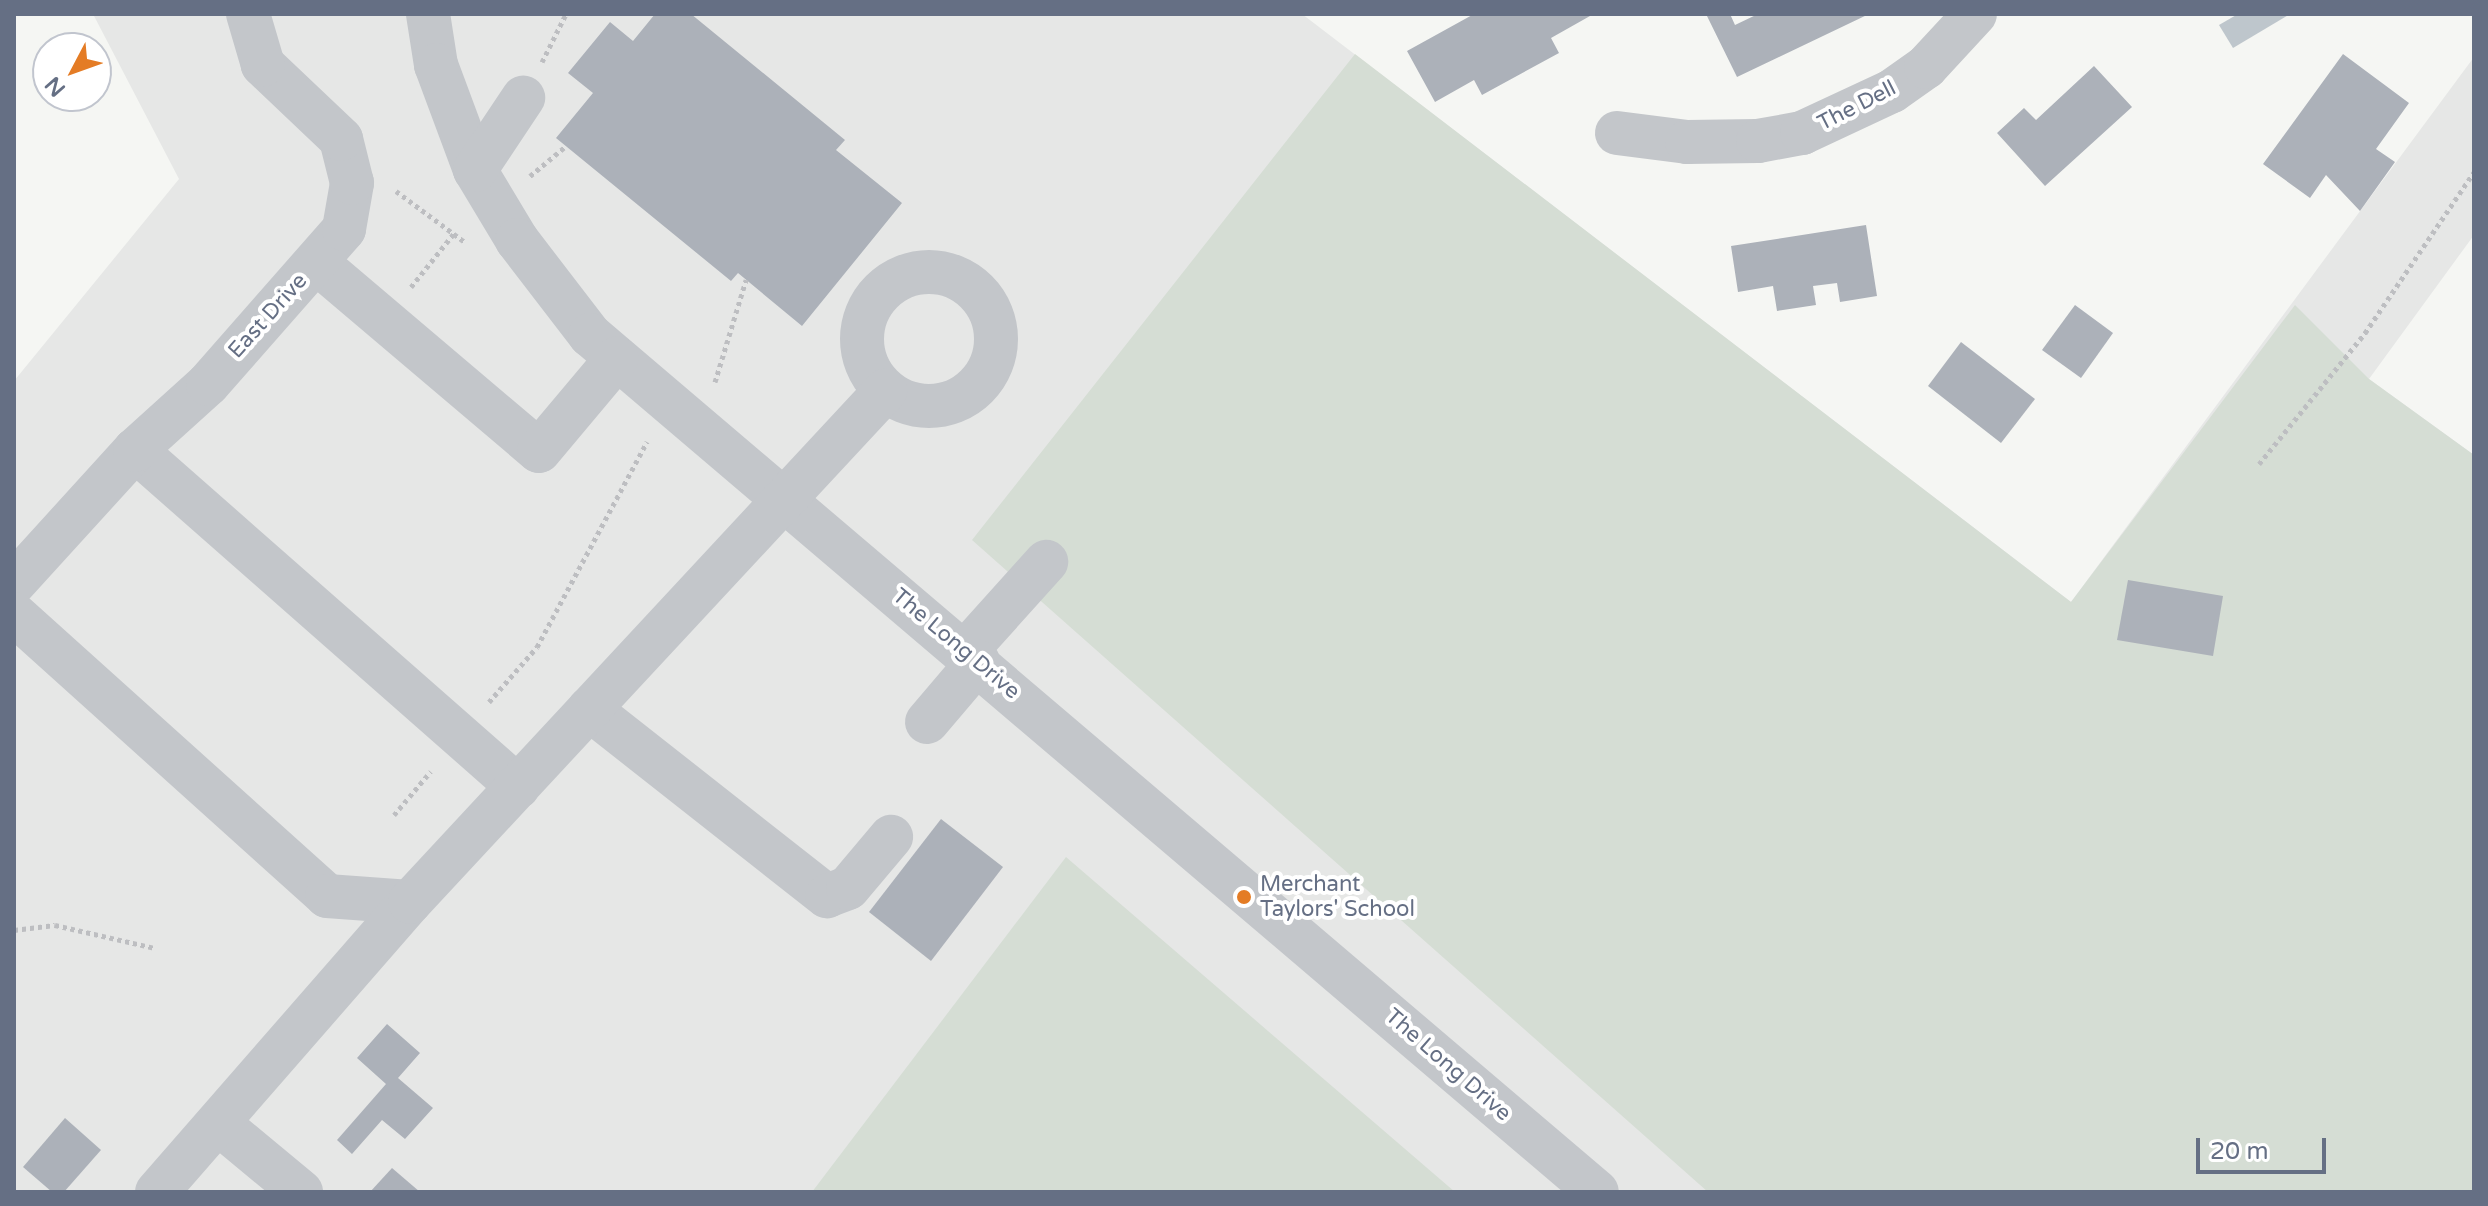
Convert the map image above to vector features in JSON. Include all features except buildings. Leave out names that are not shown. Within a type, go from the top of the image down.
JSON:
[{"type":"street","name":"East Drive","points":[[14,583],[135,450],[208,384],[316,262],[349,213],[347,154],[324,119],[263,65],[248,14]]},
{"type":"street","name":"The Long Drive","points":[[428,14],[436,65],[475,170],[526,252],[590,335],[784,502],[972,656],[1597,1192]]},
{"type":"street","name":"The Dell","points":[[1617,133],[1687,142],[1758,141],[1802,133],[1903,83],[1975,14]]},
{"type":"street","points":[[475,170],[523,98]]},
{"type":"street","points":[[316,262],[539,451],[617,358]]},
{"type":"street","points":[[157,1192],[410,902],[885,391]]},
{"type":"street","points":[[135,450],[518,787]]},
{"type":"street","points":[[927,722],[972,656],[1046,562]]},
{"type":"street","points":[[14,614],[327,896],[410,902]]},
{"type":"street","points":[[589,709],[827,896],[848,888],[891,837]]},
{"type":"street","points":[[218,1123],[301,1192]]},
{"type":"path","points":[[2259,464],[2365,333],[2474,172]]},
{"type":"path","points":[[394,815],[537,647],[646,443],[717,379],[746,280]]},
{"type":"path","points":[[14,930],[55,925],[155,948]]},
{"type":"shaded area","name":"Merchant Taylors' School","points":[[93,14],[1302,14],[2071,602],[2474,57],[2474,235],[2369,379],[2474,455],[2474,1192],[14,1192],[14,381],[179,179],[112,50],[112,32],[102,32]]},
{"type":"shaded area","points":[[2238,14],[2290,14],[2233,48],[2219,25]]},
{"type":"shaded area","points":[[1355,54],[2071,602],[2295,305],[2369,379],[2474,455],[2474,1192],[1708,1192],[972,540]]},
{"type":"shaded area","points":[[1066,857],[1455,1192],[812,1192]]},
{"type":"place","name":"Merchant Taylors' School","points":[[1244,897]]}]
